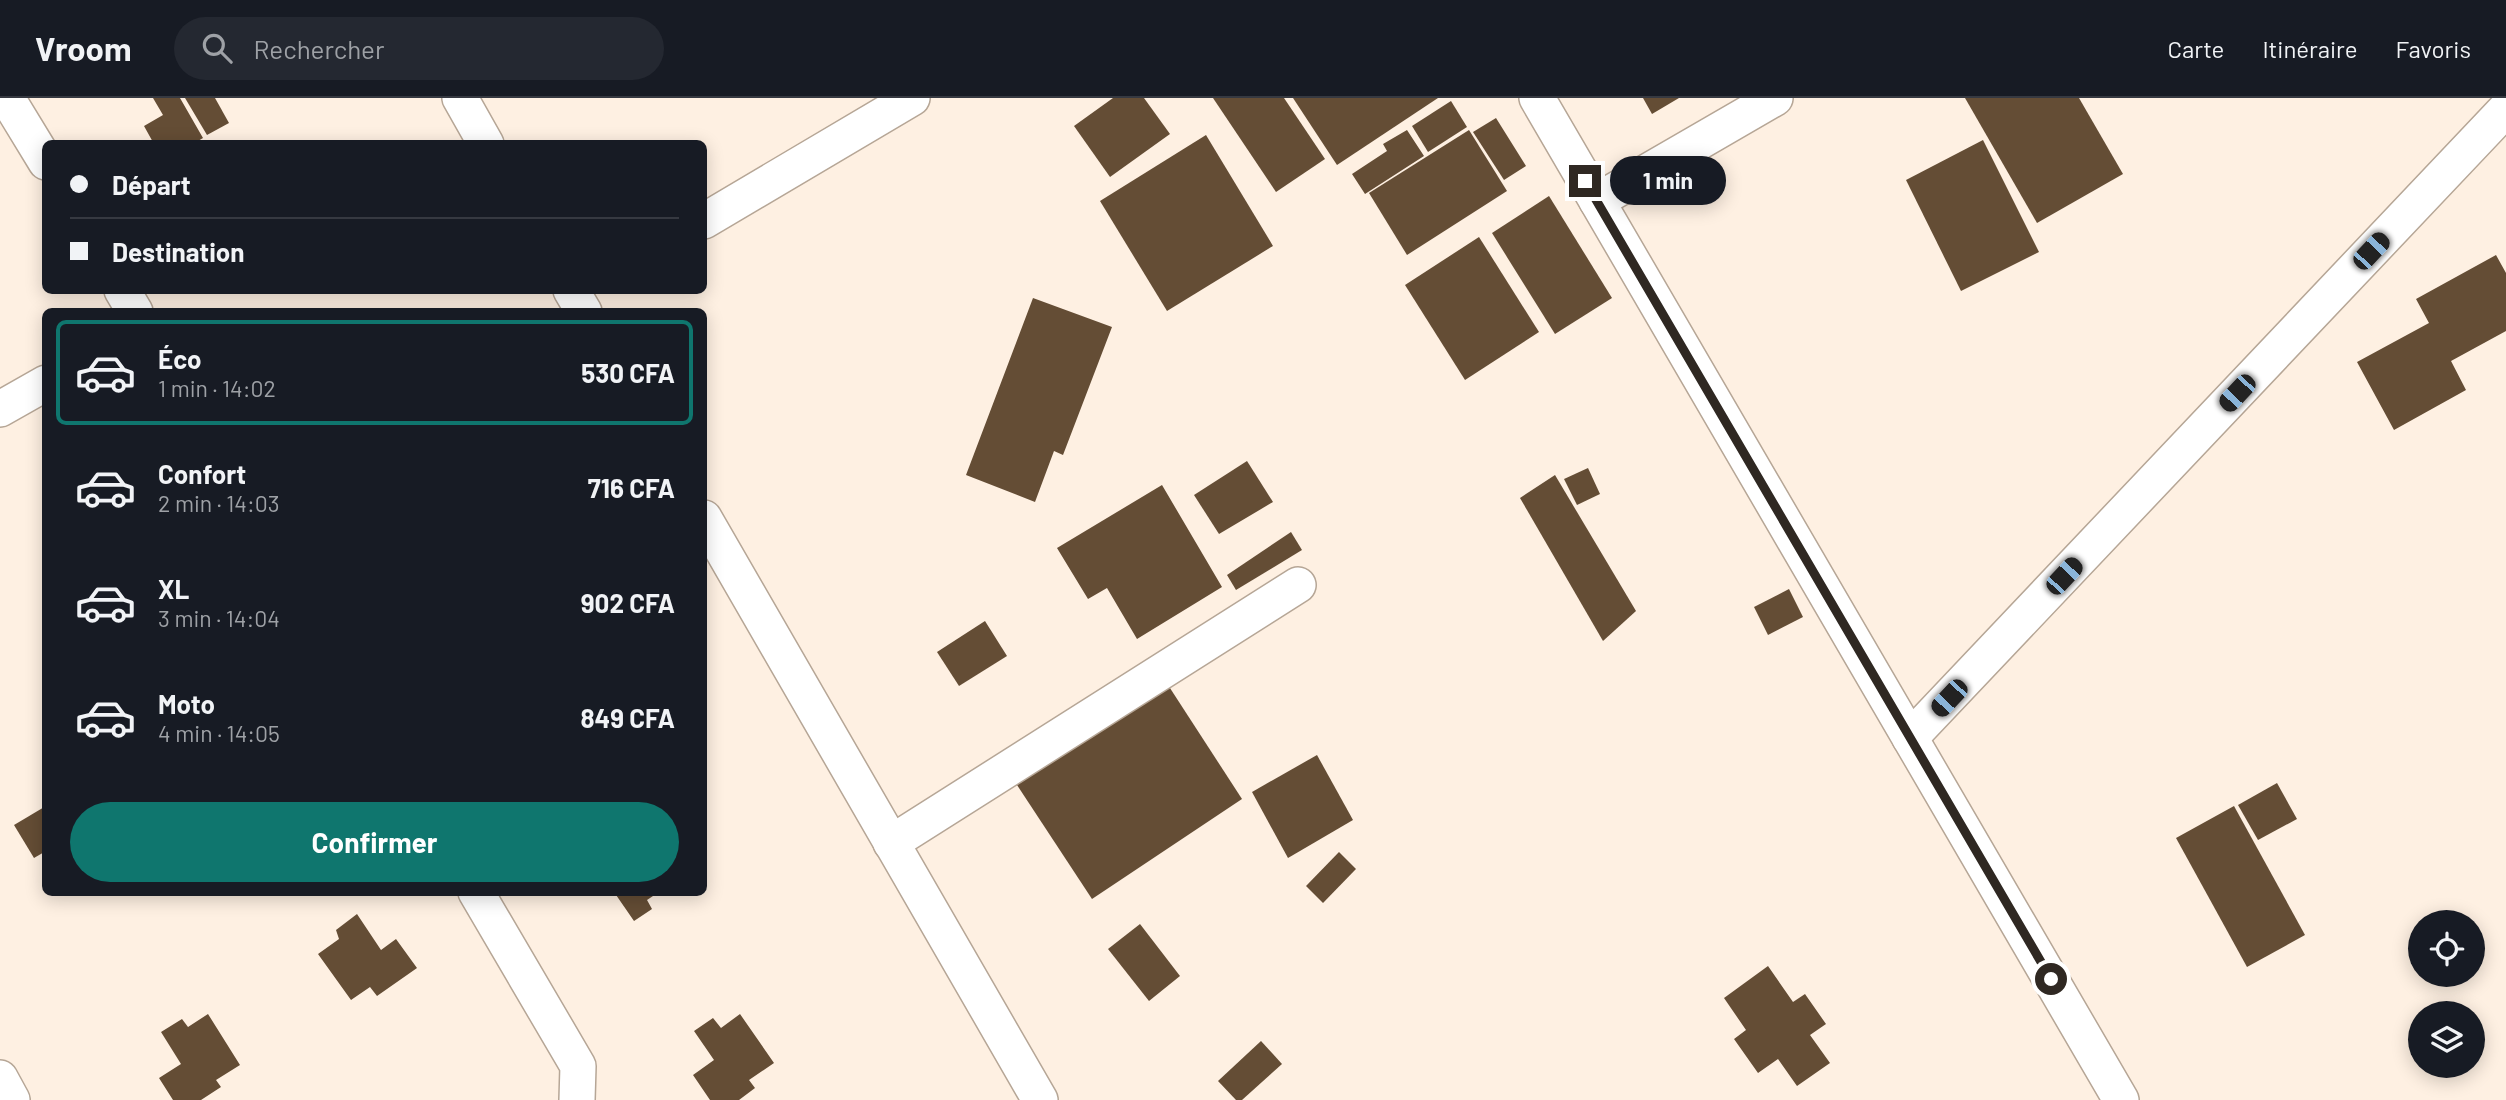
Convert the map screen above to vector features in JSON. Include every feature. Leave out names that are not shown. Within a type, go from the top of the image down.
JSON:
[{"type":"street","points":[[8,98],[42,155]]},
{"type":"street","points":[[460,98],[484,140]]},
{"type":"street","points":[[707,219],[912,98]]},
{"type":"street","points":[[1537,98],[2122,1100]]},
{"type":"street","points":[[1597,201],[1775,98]]},
{"type":"street","points":[[1910,738],[2506,109]]},
{"type":"street","points":[[0,409],[42,385]]},
{"type":"street","points":[[707,523],[1040,1100]]},
{"type":"street","points":[[891,843],[1298,586]]},
{"type":"street","points":[[478,896],[578,1066],[577,1100]]},
{"type":"street","points":[[0,1078],[12,1100]]},
{"type":"building","points":[[153,98],[180,98],[203,138],[152,140],[144,126],[163,115]]},
{"type":"building","points":[[185,98],[215,98],[229,123],[207,135]]},
{"type":"building","points":[[1113,98],[1144,98],[1170,134],[1110,177],[1074,126]]},
{"type":"building","points":[[1213,98],[1284,98],[1325,159],[1276,192]]},
{"type":"building","points":[[1293,98],[1438,98],[1337,165]]},
{"type":"building","points":[[1643,98],[1679,98],[1652,114]]},
{"type":"building","points":[[1965,98],[2079,98],[2123,174],[2037,223]]},
{"type":"building","points":[[1451,101],[1467,127],[1428,152],[1412,126]]},
{"type":"building","points":[[1496,118],[1526,166],[1504,180],[1473,132]]},
{"type":"building","points":[[1407,130],[1424,156],[1365,194],[1352,174],[1387,151],[1383,144]]},
{"type":"building","points":[[1469,130],[1507,191],[1407,255],[1369,193]]},
{"type":"building","points":[[1206,135],[1273,246],[1167,311],[1100,201]]},
{"type":"building","points":[[1983,140],[2039,252],[1961,291],[1906,180]]},
{"type":"building","points":[[1549,196],[1612,298],[1555,334],[1492,233]]},
{"type":"building","points":[[1479,237],[1539,332],[1465,380],[1405,285]]},
{"type":"building","points":[[2496,255],[2506,273],[2506,331],[2451,361],[2466,390],[2394,430],[2357,362],[2429,323],[2416,299]]},
{"type":"building","points":[[1033,298],[1112,327],[1063,455],[1054,451],[1035,502],[966,475]]},
{"type":"building","points":[[1247,461],[1273,502],[1219,534],[1194,495]]},
{"type":"building","points":[[1588,468],[1600,494],[1577,505],[1564,479]]},
{"type":"building","points":[[1555,475],[1636,611],[1603,641],[1520,498]]},
{"type":"building","points":[[1162,485],[1222,587],[1137,639],[1107,588],[1088,599],[1057,548]]},
{"type":"building","points":[[1291,532],[1302,550],[1236,590],[1227,575]]},
{"type":"building","points":[[1789,589],[1803,617],[1768,635],[1754,607]]},
{"type":"building","points":[[985,621],[1007,656],[959,686],[937,652]]},
{"type":"building","points":[[1168,685],[1242,799],[1092,899],[1017,785]]},
{"type":"building","points":[[1317,755],[1353,820],[1288,858],[1252,792]]},
{"type":"building","points":[[2277,783],[2297,819],[2258,840],[2238,805]]},
{"type":"building","points":[[2234,806],[2305,935],[2247,967],[2176,838]]},
{"type":"building","points":[[42,808],[42,853],[34,858],[14,825]]},
{"type":"building","points":[[1339,852],[1356,869],[1323,903],[1306,886]]},
{"type":"building","points":[[617,896],[653,896],[647,900],[652,909],[634,921]]},
{"type":"building","points":[[357,914],[381,950],[396,939],[417,968],[377,996],[370,987],[351,1000],[318,954],[339,939],[336,930]]},
{"type":"building","points":[[1140,924],[1180,976],[1149,1001],[1108,949]]},
{"type":"building","points":[[1768,966],[1793,1002],[1805,994],[1826,1024],[1810,1035],[1830,1063],[1797,1086],[1778,1059],[1758,1073],[1734,1039],[1746,1030],[1724,998]]},
{"type":"building","points":[[208,1014],[240,1065],[216,1080],[221,1087],[201,1100],[173,1100],[159,1078],[181,1064],[161,1032],[182,1019],[188,1027]]},
{"type":"building","points":[[740,1014],[774,1063],[749,1080],[755,1088],[739,1100],[710,1100],[693,1075],[714,1060],[694,1031],[713,1018],[721,1028]]},
{"type":"building","points":[[1261,1041],[1282,1064],[1242,1100],[1236,1100],[1218,1081]]},
{"type":"route","points":[[1585,181],[2051,979]]}]
